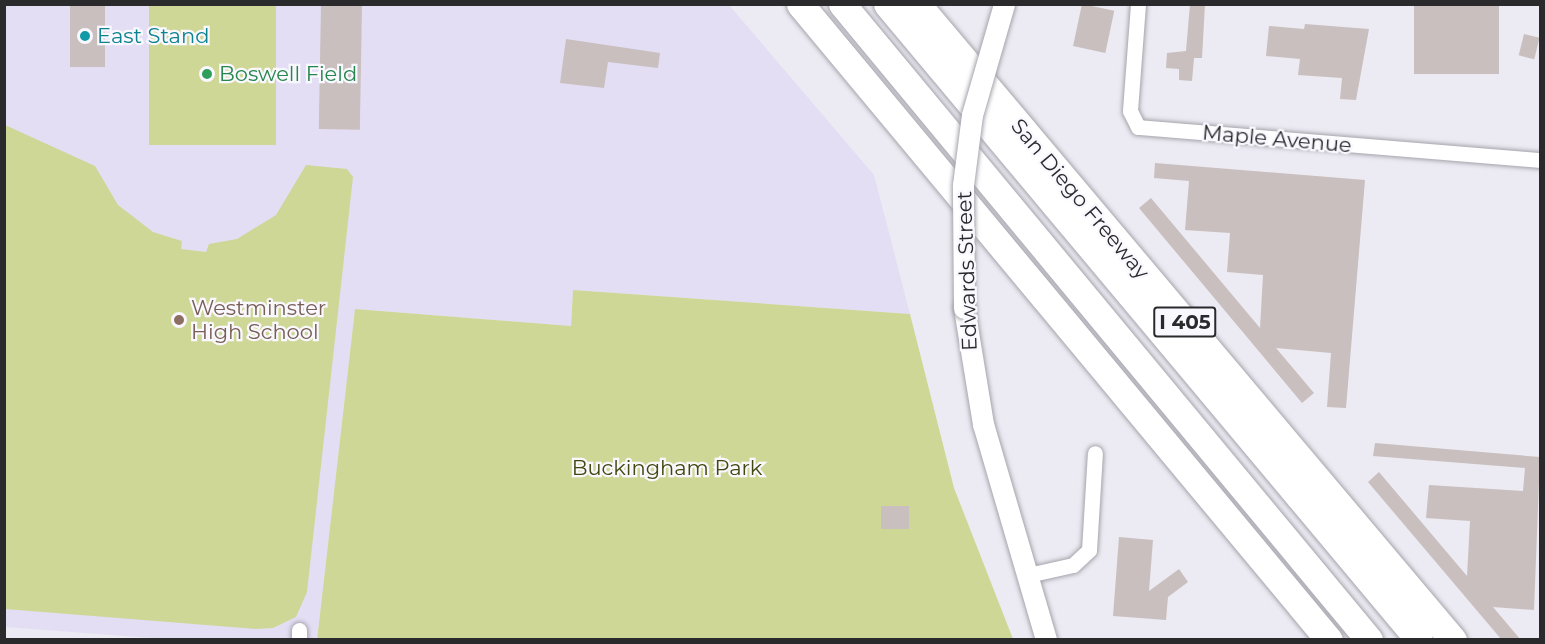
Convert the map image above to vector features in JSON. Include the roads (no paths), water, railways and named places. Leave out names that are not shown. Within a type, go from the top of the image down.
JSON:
[{"type":"highway","points":[[800,4],[1329,639]]},
{"type":"highway","points":[[842,4],[1369,639]]},
{"type":"highway","points":[[887,4],[1419,639]]},
{"type":"highway","name":"San Diego Freeway","points":[[917,4],[1453,639]]},
{"type":"street","name":"Edwards Street","points":[[1004,4],[972,115],[963,185],[964,308],[983,424],[1046,639]]},
{"type":"street","name":"Maple Avenue","points":[[1138,4],[1130,111],[1138,128],[1540,160]]},
{"type":"street","points":[[1028,575],[1073,565],[1089,550],[1095,453]]},
{"type":"place","name":"East Stand","points":[[85,36]]},
{"type":"place","name":"Boswell Field","points":[[207,74]]},
{"type":"place","name":"Westminster High School","points":[[179,320]]},
{"type":"park label","name":"Buckingham Park","points":[[667,468]]}]
